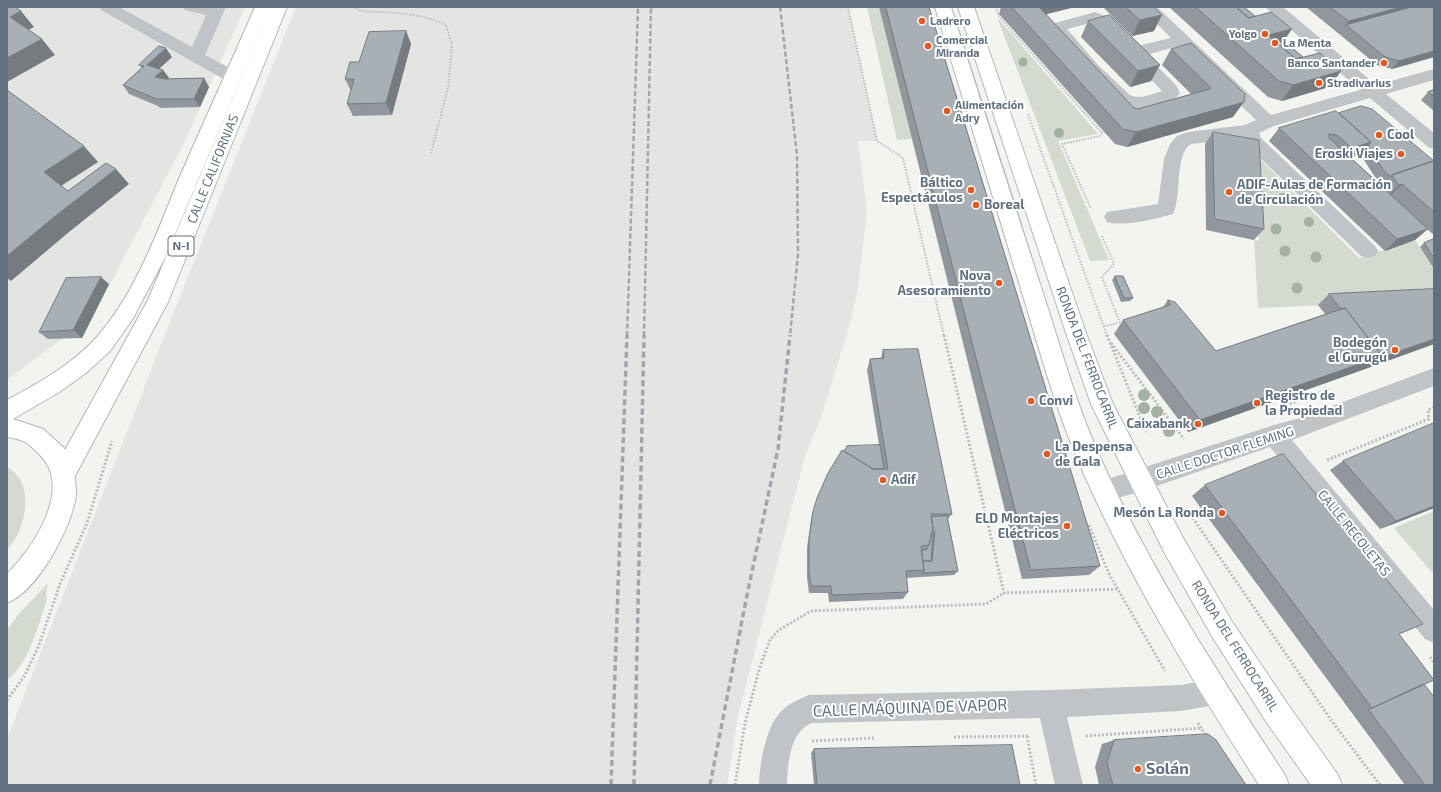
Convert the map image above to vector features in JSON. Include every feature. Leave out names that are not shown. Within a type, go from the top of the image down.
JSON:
[{"type":"main road","name":"CALLE CALIFORNIAS","points":[[7,412],[36,396],[57,382],[89,356],[112,332],[134,300],[263,7]]},
{"type":"main road","name":"CALLE CALIFORNIAS","points":[[63,476],[158,302],[280,7]]},
{"type":"main road","points":[[943,7],[1080,436],[1104,491],[1151,580],[1215,692],[1275,785]]},
{"type":"main road","name":"RONDA DEL FERROCARRIL","points":[[966,7],[1076,333],[1102,404],[1139,482],[1172,544],[1222,629],[1277,713],[1328,785]]},
{"type":"main road","points":[[7,427],[23,431],[38,438],[50,448],[58,461],[63,476],[64,496],[59,517],[48,540],[7,600]]},
{"type":"main road","points":[[7,591],[33,564]]},
{"type":"street","points":[[107,7],[233,77]]},
{"type":"street","points":[[191,7],[217,10],[196,57]]},
{"type":"street","points":[[1148,7],[1183,40],[1258,127]]},
{"type":"street","points":[[1273,7],[1434,142]]},
{"type":"street","points":[[1095,17],[1100,18],[1135,52],[1170,89],[1171,93],[1135,104],[1127,102],[1114,91],[1058,29],[1061,26],[1095,17]]},
{"type":"street","points":[[1135,52],[1183,40]]},
{"type":"street","points":[[1114,217],[1152,213],[1166,209],[1175,150],[1183,140],[1192,136],[1216,136],[1258,127],[1434,74]]},
{"type":"street","points":[[1258,127],[1253,141],[1368,251]]},
{"type":"street","name":"CALLE DOCTOR FLEMING","points":[[1104,491],[1139,482],[1274,434],[1302,428],[1434,377]]},
{"type":"street","name":"CALLE RECOLETAS","points":[[1274,434],[1434,630]]},
{"type":"street","name":"CALLE MÁQUINA DE VAPOR","points":[[773,785],[774,767],[780,738],[794,717],[808,709],[1051,704],[1181,698],[1215,692]]},
{"type":"street","points":[[1051,704],[1070,785]]},
{"type":"path","points":[[354,7],[361,10],[425,17],[436,20],[446,26],[452,45],[448,88],[430,153]]},
{"type":"path","points":[[848,7],[877,141],[903,158],[1004,593]]},
{"type":"path","points":[[997,7],[998,14],[1003,21],[1102,133],[1100,136],[1062,144],[1093,214]]},
{"type":"path","points":[[1027,110],[1108,339],[1148,437]]},
{"type":"path","points":[[1102,236],[1114,264],[1102,277],[1120,323]]},
{"type":"path","points":[[1104,326],[1126,322]]},
{"type":"path","points":[[1108,339],[1185,440],[1179,443]]},
{"type":"path","points":[[1280,406],[1332,388]]},
{"type":"path","points":[[1164,472],[1206,540],[1331,720],[1380,785]]},
{"type":"path","points":[[735,785],[745,723],[759,670],[770,640],[778,630],[811,611],[986,604],[1004,593],[1118,589]]},
{"type":"path","points":[[1181,698],[1202,728],[1209,742]]},
{"type":"path","points":[[951,737],[1081,736],[1202,728]]},
{"type":"path","points":[[1027,736],[1036,785]]},
{"type":"path","points":[[806,741],[882,738]]},
{"type":"shaded area","points":[[7,7],[245,7],[187,137],[82,338],[63,338],[7,380]]},
{"type":"shaded area","points":[[296,7],[848,7],[877,141],[858,141],[867,211],[858,289],[848,331],[820,420],[805,456],[738,716],[727,785],[7,785],[7,739],[171,319]]},
{"type":"shaded area","points":[[867,7],[879,7],[912,139],[897,140]]},
{"type":"shaded area","points":[[997,17],[1098,134],[1058,141],[1109,260],[1090,261]]},
{"type":"shaded area","points":[[1254,153],[1359,258],[1415,240],[1434,269],[1434,300],[1258,308],[1254,240],[1259,241]]},
{"type":"shaded area","points":[[7,467],[15,473],[24,488],[25,507],[24,516],[18,534],[7,550]]},
{"type":"shaded area","points":[[1434,511],[1434,575],[1394,528]]},
{"type":"shaded area","points":[[48,583],[46,594],[47,600],[32,643],[15,673],[7,680],[7,630],[18,615]]},
{"type":"building","points":[[7,7],[15,7],[21,11],[10,17],[42,39],[7,58]]},
{"type":"building","points":[[886,7],[929,7],[1100,566],[1031,570]]},
{"type":"building","points":[[1012,7],[1039,7],[1134,108],[1138,109],[1210,89],[1210,87],[1171,49],[1191,43],[1245,94],[1244,102],[1136,132],[1123,129]]},
{"type":"building","points":[[1126,7],[1154,7],[1162,15],[1140,20]]},
{"type":"building","points":[[1196,7],[1236,7],[1249,18],[1271,12],[1292,29],[1268,35],[1296,59],[1320,53],[1341,71],[1293,85],[1279,81]]},
{"type":"building","points":[[1236,7],[1244,7],[1255,16],[1249,18]]},
{"type":"building","points":[[1330,7],[1401,7],[1349,21]]},
{"type":"building","points":[[1412,7],[1434,7],[1434,51],[1399,61],[1385,57],[1346,25]]},
{"type":"building","points":[[1110,15],[1160,65],[1138,71],[1088,21]]},
{"type":"building","points":[[406,31],[386,103],[347,104],[354,79],[345,79],[350,62],[359,62],[369,32]]},
{"type":"building","points":[[1284,41],[1303,57],[1296,59],[1277,43]]},
{"type":"building","points":[[159,46],[166,48],[147,65],[163,70],[155,77],[165,79],[204,78],[194,99],[154,99],[123,85],[144,66],[139,65]]},
{"type":"building","points":[[7,90],[84,146],[44,172],[68,191],[106,163],[116,169],[7,256]]},
{"type":"building","points":[[1434,90],[1434,96],[1428,92]]},
{"type":"building","points":[[1361,106],[1372,109],[1434,161],[1392,175],[1391,177],[1384,171],[1368,146],[1371,142],[1339,113]]},
{"type":"building","points":[[1336,111],[1371,142],[1352,148],[1337,135],[1329,134],[1329,138],[1428,229],[1397,239],[1279,128]]},
{"type":"building","name":"ADIF-Aulas de Formación de Circulación","points":[[1213,132],[1259,140],[1264,229],[1215,219]]},
{"type":"building","points":[[1434,161],[1434,212],[1402,184],[1399,185],[1392,175]]},
{"type":"building","points":[[1434,239],[1434,258],[1424,243]]},
{"type":"building","points":[[1115,276],[1123,276],[1133,298],[1124,298]]},
{"type":"building","points":[[101,277],[73,330],[39,332],[66,278]]},
{"type":"building","points":[[1434,289],[1434,339],[1378,359],[1382,356],[1345,308],[1341,309],[1329,294]]},
{"type":"building","points":[[1168,300],[1175,302],[1216,351],[1345,308],[1382,356],[1200,420],[1123,320],[1170,305]]},
{"type":"building","name":"Adif","points":[[918,349],[952,514],[931,514],[933,528],[929,545],[921,546],[924,570],[906,571],[908,592],[832,595],[831,586],[811,586],[809,571],[809,540],[813,511],[817,498],[828,473],[842,450],[873,469],[888,469],[870,359],[884,358],[883,350]]},
{"type":"building","points":[[1434,423],[1434,506],[1396,521],[1343,461]]},
{"type":"building","points":[[880,445],[884,469],[873,469],[844,451],[847,446]]},
{"type":"building","points":[[1283,454],[1423,624],[1399,634],[1434,680],[1372,708],[1205,485]]},
{"type":"building","points":[[947,516],[958,571],[923,573],[923,561],[932,561],[935,531],[932,531],[933,528],[931,517]]},
{"type":"building","points":[[932,534],[931,561],[923,561],[921,550],[926,550]]},
{"type":"building","points":[[1424,684],[1434,697],[1434,785],[1425,785],[1368,709]]},
{"type":"building","points":[[1208,734],[1216,740],[1246,785],[1113,785],[1107,763],[1114,740]]},
{"type":"building","points":[[1012,745],[1020,785],[817,785],[814,749]]},
{"type":"railway","points":[[627,336],[638,7]]},
{"type":"railway","points":[[644,336],[651,7]]},
{"type":"railway","points":[[780,7],[797,155],[798,254],[790,336]]},
{"type":"railway","points":[[611,785],[627,335]]},
{"type":"railway","points":[[634,785],[644,335]]},
{"type":"railway","points":[[710,785],[747,595],[778,449],[790,335]]},
{"type":"place","name":"Ladrero","points":[[922,21]]},
{"type":"place","name":"Yoigo","points":[[1265,34]]},
{"type":"place","name":"La Menta","points":[[1275,43]]},
{"type":"place","name":"Comercial Miranda","points":[[928,46]]},
{"type":"place","name":"Banco Santander","points":[[1384,63]]},
{"type":"place","name":"Stradivarius","points":[[1319,83]]},
{"type":"place","name":"Alimentación Adry","points":[[947,111]]},
{"type":"place","name":"Cool","points":[[1379,135]]},
{"type":"place","name":"Eroski Viajes","points":[[1401,154]]},
{"type":"place","name":"Báltico Espectáculos","points":[[971,190]]},
{"type":"place","name":"ADIF-Aulas de Formación de Circulación","points":[[1229,192]]},
{"type":"place","name":"Boreal","points":[[976,205]]},
{"type":"place","name":"Nova Asesoramiento","points":[[999,283]]},
{"type":"place","name":"Bodegón el Gurugú","points":[[1395,350]]},
{"type":"place","name":"Convi","points":[[1031,401]]},
{"type":"place","name":"Registro de la Propiedad","points":[[1257,403]]},
{"type":"place","name":"Caixabank","points":[[1198,424]]},
{"type":"place","name":"La Despensa de Gala","points":[[1047,454]]},
{"type":"place","name":"Adif","points":[[883,480]]},
{"type":"place","name":"Mesón La Ronda","points":[[1222,513]]},
{"type":"place","name":"ELD Montajes Eléctricos","points":[[1067,526]]},
{"type":"place","name":"Solán","points":[[1138,769]]}]
